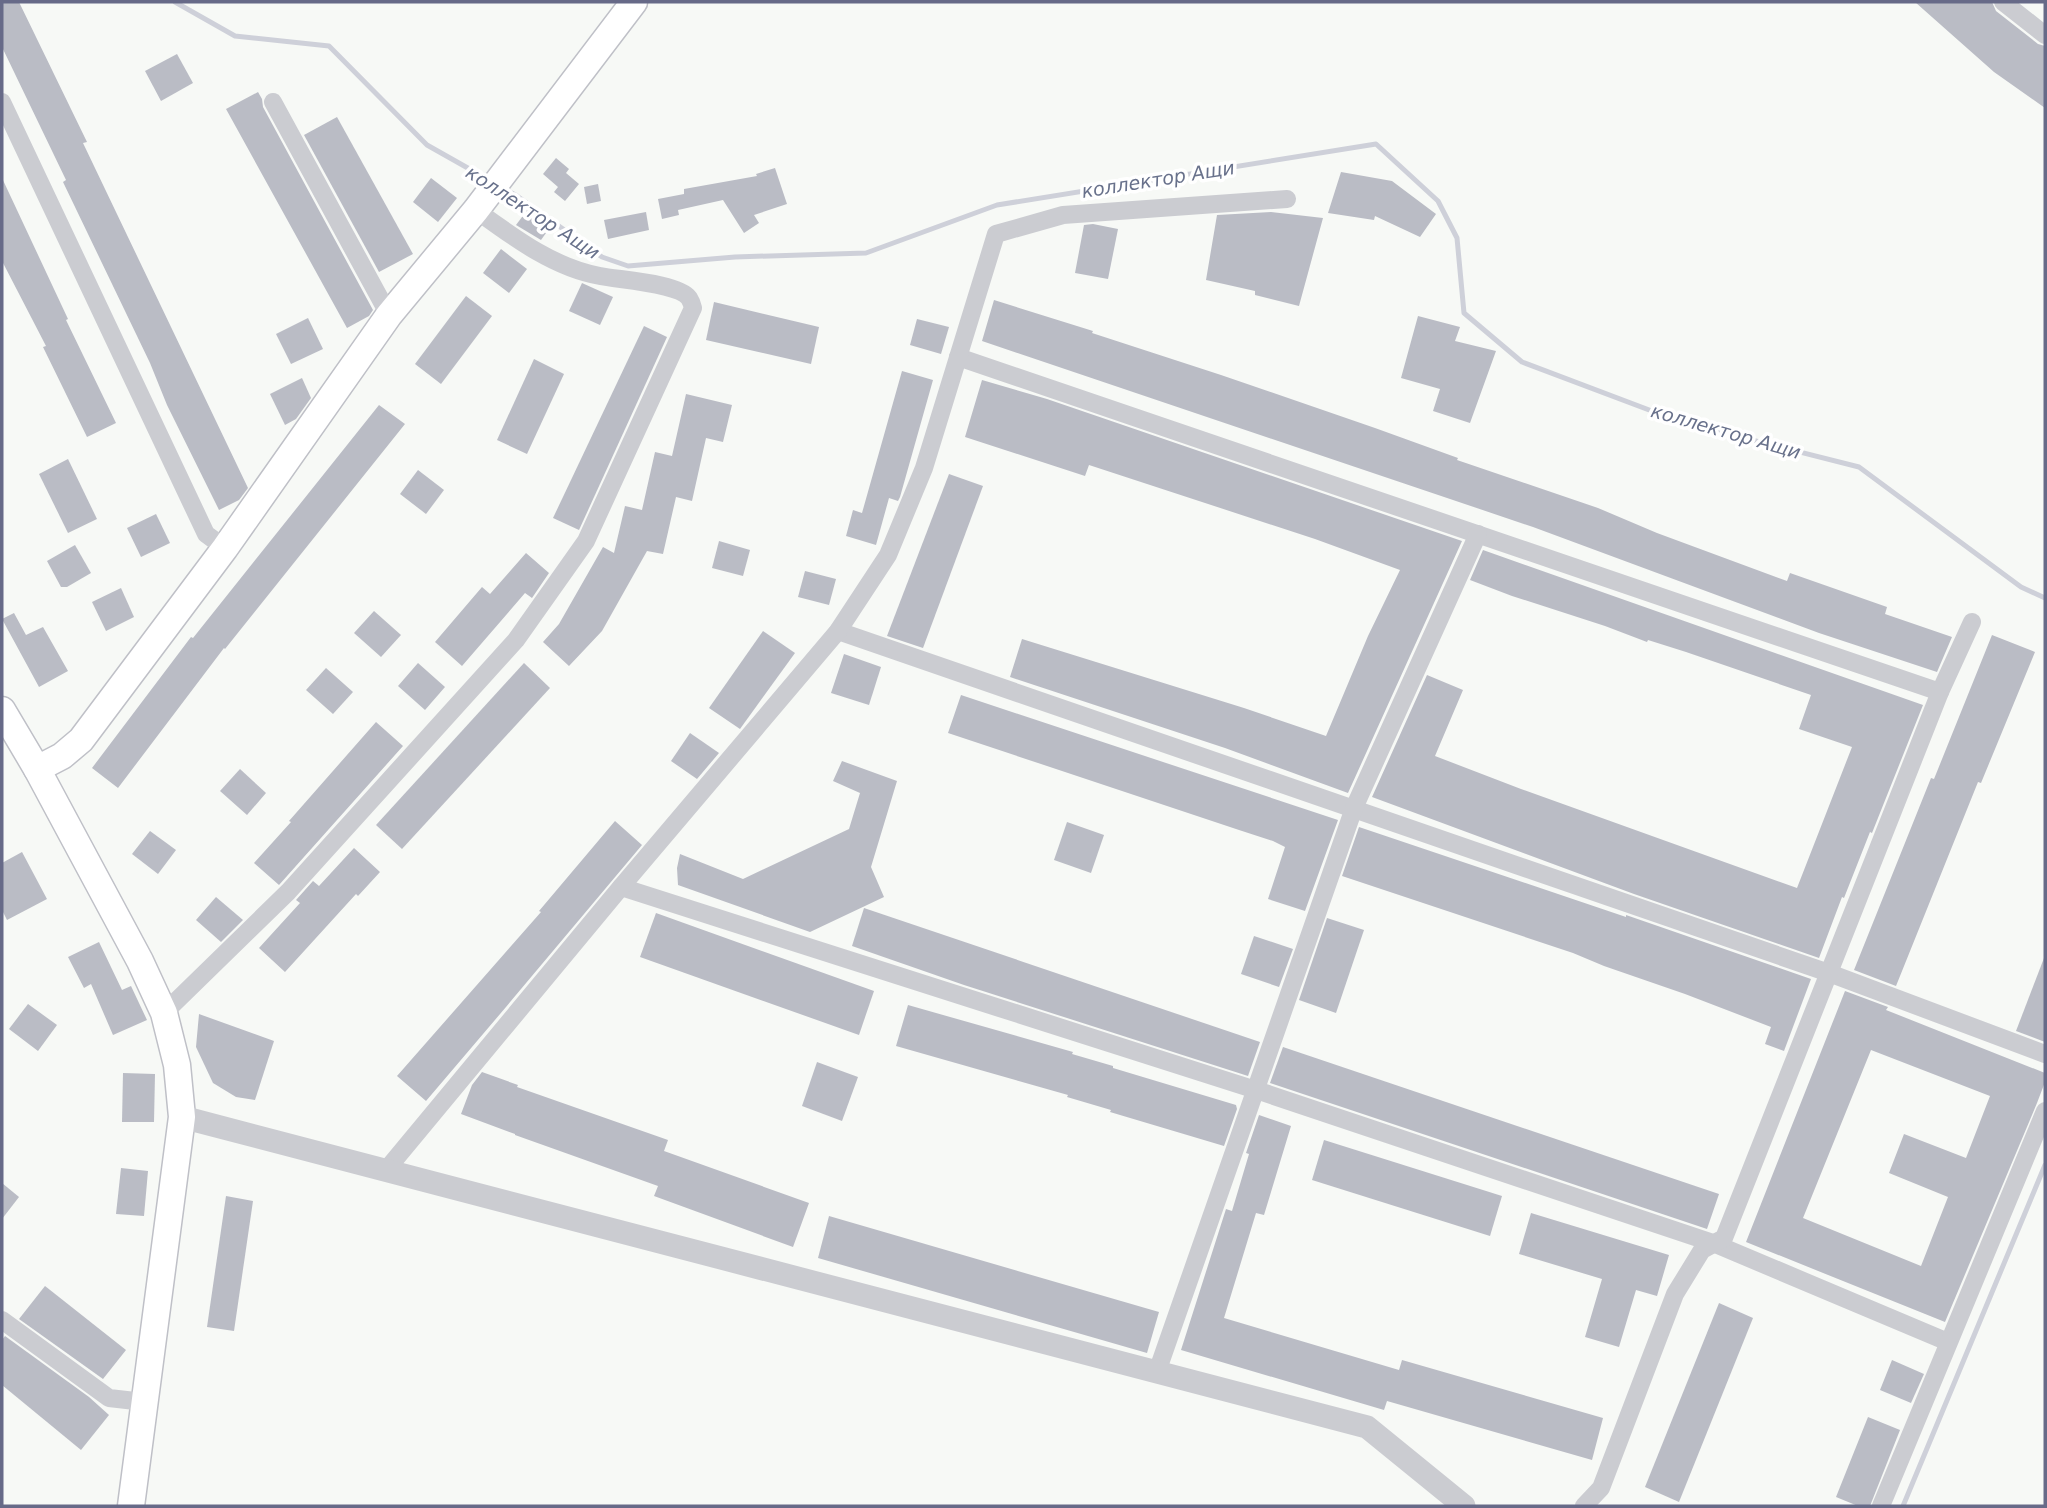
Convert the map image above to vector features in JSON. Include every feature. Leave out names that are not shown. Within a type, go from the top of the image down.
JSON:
[{"type":"main road","points":[[37,769],[62,756],[81,740],[225,548],[389,314],[481,204],[634,2]]},
{"type":"main road","points":[[2,710],[37,769],[140,961],[164,1013],[177,1065],[182,1117],[131,1506]]},
{"type":"street","points":[[2003,2],[2045,35]]},
{"type":"street","points":[[2,102],[206,534],[225,548]]},
{"type":"street","points":[[274,102],[389,314]]},
{"type":"street","points":[[387,1169],[838,631],[888,555],[924,468],[996,234],[1063,215],[1287,200]]},
{"type":"street","points":[[164,1013],[288,892],[516,640],[586,541],[693,308],[691,299],[683,293],[647,283],[598,276],[566,266],[518,241],[481,204]]},
{"type":"street","points":[[958,357],[1940,692]]},
{"type":"street","points":[[1157,1372],[1354,808],[1478,534]]},
{"type":"street","points":[[1584,1506],[1601,1488],[1675,1294],[1702,1250],[1724,1238],[1940,692],[1972,622]]},
{"type":"street","points":[[838,631],[1829,973],[2045,1054]]},
{"type":"street","points":[[621,887],[1256,1090],[1713,1243],[1948,1342]]},
{"type":"street","points":[[1881,1506],[2045,1111]]},
{"type":"street","points":[[182,1117],[1367,1427],[1464,1506]]},
{"type":"street","points":[[2,1320],[109,1398],[144,1402]]},
{"type":"building","points":[[2,2],[19,2],[87,142],[83,143],[248,488],[239,500],[219,510],[167,405],[150,363],[63,182],[66,180],[2,47]]},
{"type":"building","points":[[1915,2],[1992,2],[1996,11],[2038,44],[2045,46],[2045,108],[1994,72]]},
{"type":"building","points":[[177,54],[193,83],[161,101],[145,71]]},
{"type":"building","points":[[258,92],[263,107],[373,310],[369,316],[347,328],[226,109]]},
{"type":"building","points":[[337,117],[413,254],[379,272],[304,135]]},
{"type":"building","points":[[556,158],[569,169],[566,173],[579,184],[565,201],[554,192],[558,187],[543,174]]},
{"type":"building","points":[[775,168],[787,204],[754,215],[759,223],[744,233],[723,200],[678,210],[679,215],[662,219],[658,199],[684,194],[684,189],[757,176],[756,174]]},
{"type":"building","points":[[1341,172],[1392,181],[1436,214],[1420,237],[1375,216],[1374,220],[1328,213]]},
{"type":"building","points":[[2,178],[116,423],[87,437],[43,347],[46,346],[2,261]]},
{"type":"building","points":[[431,178],[457,198],[438,222],[413,202]]},
{"type":"building","points":[[598,184],[601,201],[587,204],[584,187]]},
{"type":"building","points":[[528,209],[551,226],[541,240],[516,225]]},
{"type":"building","points":[[646,212],[649,230],[608,239],[604,220]]},
{"type":"building","points":[[1271,212],[1323,218],[1299,306],[1255,295],[1255,291],[1206,280],[1217,215]]},
{"type":"building","points":[[1084,225],[1118,229],[1108,279],[1075,273]]},
{"type":"building","points":[[501,249],[527,269],[509,293],[483,273]]},
{"type":"building","points":[[582,283],[613,297],[600,325],[569,311]]},
{"type":"building","points":[[466,296],[492,316],[441,384],[415,364]]},
{"type":"building","points":[[994,300],[1093,331],[1092,333],[1375,428],[1458,458],[1457,460],[1598,508],[1787,581],[1790,573],[1887,607],[1885,614],[1952,637],[1937,672],[1819,633],[1533,527],[982,341]]},
{"type":"building","points":[[714,302],[819,327],[811,364],[706,340]]},
{"type":"building","points":[[1418,316],[1460,327],[1455,341],[1496,351],[1470,423],[1433,411],[1440,389],[1401,378]]},
{"type":"building","points":[[308,318],[323,349],[291,364],[276,334]]},
{"type":"building","points":[[917,319],[949,327],[941,354],[910,345]]},
{"type":"building","points":[[644,326],[667,337],[579,530],[553,518]]},
{"type":"building","points":[[534,359],[564,374],[527,454],[497,440]]},
{"type":"building","points":[[902,371],[933,380],[900,497],[898,501],[889,498],[876,545],[846,536],[853,510],[862,513]]},
{"type":"building","points":[[302,378],[311,398],[296,419],[285,425],[270,394]]},
{"type":"building","points":[[982,380],[1047,399],[1462,541],[1348,793],[1225,748],[1010,677],[1022,639],[1326,736],[1368,636],[1400,570],[1315,539],[1089,465],[1085,476],[965,437]]},
{"type":"building","points":[[686,394],[732,405],[723,442],[706,438],[692,501],[676,497],[663,554],[647,551],[602,631],[569,666],[543,642],[559,624],[603,547],[614,553],[625,506],[642,510],[655,452],[672,456]]},
{"type":"building","points":[[379,405],[405,424],[224,648],[118,788],[92,768],[191,637],[193,638]]},
{"type":"building","points":[[68,459],[97,519],[68,533],[39,474]]},
{"type":"building","points":[[418,470],[444,490],[426,514],[400,494]]},
{"type":"building","points":[[949,474],[983,486],[923,648],[887,636]]},
{"type":"building","points":[[156,514],[170,543],[141,557],[127,528]]},
{"type":"building","points":[[719,541],[750,550],[743,576],[712,568]]},
{"type":"building","points":[[75,545],[91,573],[67,587],[61,587],[47,561]]},
{"type":"building","points":[[1483,550],[1923,705],[1819,958],[1634,894],[1372,797],[1427,675],[1463,690],[1435,756],[1797,888],[1852,747],[1799,729],[1811,695],[1686,652],[1648,640],[1647,642],[1470,580]]},
{"type":"building","points":[[526,553],[549,573],[532,598],[525,593],[462,666],[435,642],[482,587],[490,594]]},
{"type":"building","points":[[805,571],[836,579],[829,605],[798,597]]},
{"type":"building","points":[[121,588],[134,617],[106,631],[92,602]]},
{"type":"building","points":[[374,611],[401,635],[381,657],[354,633]]},
{"type":"building","points":[[14,613],[26,635],[43,627],[68,671],[39,687],[2,619]]},
{"type":"building","points":[[763,631],[795,653],[740,729],[709,708]]},
{"type":"building","points":[[1992,635],[2035,652],[1981,783],[1978,782],[1896,986],[1854,970]]},
{"type":"building","points":[[844,654],[881,667],[869,705],[831,693]]},
{"type":"building","points":[[418,663],[445,687],[425,710],[398,686]]},
{"type":"building","points":[[524,663],[550,688],[402,849],[376,825]]},
{"type":"building","points":[[326,668],[353,692],[333,714],[306,690]]},
{"type":"building","points":[[961,695],[1338,820],[1305,911],[1268,899],[1285,847],[948,733]]},
{"type":"building","points":[[376,722],[403,746],[279,885],[254,863]]},
{"type":"building","points":[[690,733],[719,753],[697,779],[671,761]]},
{"type":"building","points":[[842,761],[897,781],[871,867],[884,897],[810,932],[678,885],[680,854],[743,879],[849,829],[860,793],[833,781]]},
{"type":"building","points":[[240,769],[266,793],[247,815],[220,791]]},
{"type":"building","points":[[615,821],[642,845],[426,1101],[397,1076],[541,912],[539,911]]},
{"type":"building","points":[[1067,822],[1104,835],[1091,873],[1054,860]]},
{"type":"building","points":[[1359,827],[1811,979],[1784,1051],[1765,1044],[1771,1027],[1573,953],[1342,876]]},
{"type":"building","points":[[150,831],[176,850],[158,874],[132,854]]},
{"type":"building","points":[[354,848],[380,872],[358,896],[356,894],[285,972],[259,948],[300,903],[296,900],[313,881],[319,886]]},
{"type":"building","points":[[22,852],[47,899],[7,920],[2,910],[2,863]]},
{"type":"building","points":[[216,897],[243,920],[221,942],[196,920]]},
{"type":"building","points":[[864,908],[1260,1042],[1248,1076],[964,985],[852,946]]},
{"type":"building","points":[[656,913],[874,991],[859,1035],[640,957]]},
{"type":"building","points":[[1327,918],[1364,930],[1336,1013],[1299,1000]]},
{"type":"building","points":[[1254,936],[1293,949],[1279,987],[1241,974]]},
{"type":"building","points":[[99,942],[122,990],[131,986],[147,1020],[113,1035],[91,984],[84,988],[68,957]]},
{"type":"building","points":[[2045,959],[2045,1042],[2016,1031]]},
{"type":"building","points":[[1845,991],[2045,1073],[2045,1082],[2037,1103],[1945,1322],[1746,1242]],"holes":[[[1871,1050],[1990,1096],[1966,1158],[1904,1134],[1889,1173],[1948,1197],[1921,1266],[1803,1218]]]},
{"type":"building","points":[[28,1004],[57,1025],[38,1051],[9,1029]]},
{"type":"building","points":[[908,1005],[1073,1052],[1072,1054],[1113,1068],[1236,1105],[1224,1146],[1110,1112],[1111,1110],[1067,1097],[1068,1095],[896,1046]]},
{"type":"building","points":[[199,1014],[274,1041],[255,1100],[236,1097],[213,1083],[196,1047]]},
{"type":"building","points":[[1283,1047],[1719,1194],[1707,1229],[1270,1083]]},
{"type":"building","points":[[817,1062],[858,1077],[842,1121],[802,1106]]},
{"type":"building","points":[[482,1072],[668,1140],[664,1151],[809,1203],[793,1247],[654,1196],[658,1186],[461,1114],[472,1085]]},
{"type":"building","points":[[123,1073],[155,1074],[154,1122],[122,1122]]},
{"type":"building","points":[[1259,1115],[1291,1126],[1264,1215],[1256,1213],[1224,1318],[1399,1370],[1402,1360],[1603,1418],[1592,1460],[1387,1401],[1384,1410],[1181,1350],[1226,1209],[1232,1211],[1249,1154],[1246,1153]]},
{"type":"building","points":[[1324,1140],[1502,1196],[1490,1236],[1312,1180]]},
{"type":"building","points":[[121,1168],[148,1171],[144,1216],[116,1214]]},
{"type":"building","points":[[2,1183],[19,1197],[2,1219]]},
{"type":"building","points":[[226,1196],[253,1201],[234,1331],[207,1327]]},
{"type":"building","points":[[1531,1213],[1669,1255],[1657,1296],[1636,1290],[1619,1347],[1585,1337],[1602,1279],[1519,1254]]},
{"type":"building","points":[[829,1216],[1159,1312],[1147,1353],[818,1258]]},
{"type":"building","points":[[45,1286],[126,1350],[103,1379],[19,1319]]},
{"type":"building","points":[[1719,1303],[1753,1318],[1679,1502],[1645,1487]]},
{"type":"building","points":[[5,1336],[89,1397],[109,1415],[81,1450],[2,1385],[2,1340]]},
{"type":"building","points":[[1892,1360],[1924,1374],[1911,1403],[1880,1390]]},
{"type":"building","points":[[1868,1417],[1900,1430],[1870,1506],[1858,1506],[1836,1497]]},
{"type":"waterway","name":"коллектор Ащи","points":[[175,2],[235,36],[329,46],[427,145],[489,180]]},
{"type":"waterway","name":"коллектор Ащи","points":[[501,187],[602,257],[628,266],[735,257],[866,253],[997,205],[1376,144],[1438,201],[1457,238],[1464,313],[1522,362],[1681,422],[1859,467],[2021,587],[2045,598]]},
{"type":"waterway","points":[[1903,1506],[2045,1165]]}]
